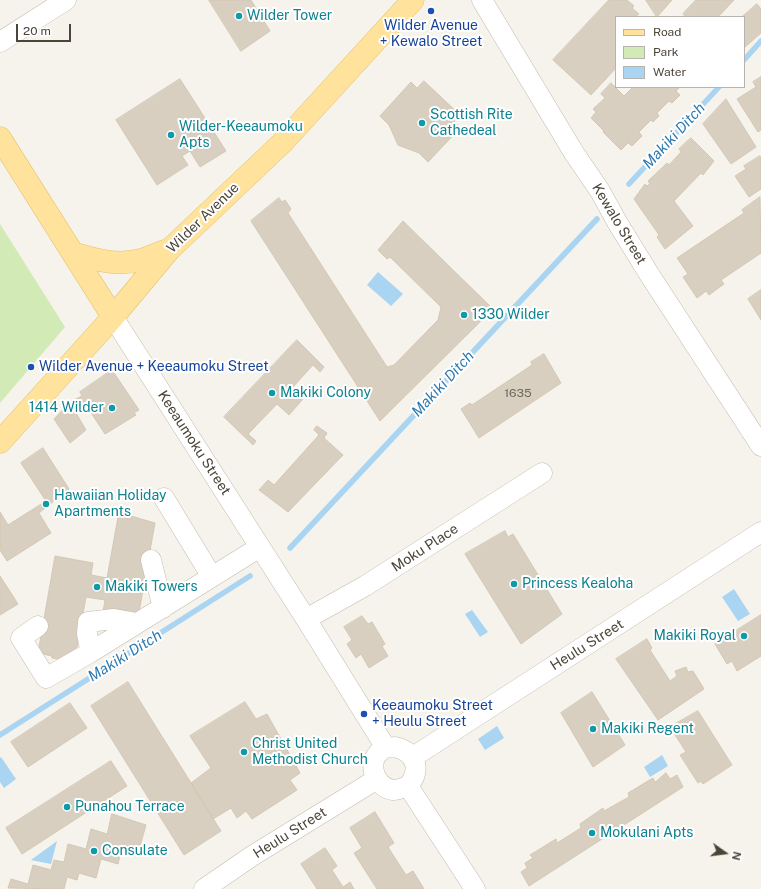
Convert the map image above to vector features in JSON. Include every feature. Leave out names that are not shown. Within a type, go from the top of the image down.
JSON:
[{"type":"main road","name":"Wilder Avenue","points":[[0,442],[114,317],[169,250],[282,143],[413,0]]},
{"type":"main road","name":"Keeaumoku Street","points":[[0,138],[114,317]]},
{"type":"main road","points":[[73,253],[93,260],[123,263],[140,260],[169,250]]},
{"type":"street","points":[[0,42],[66,0]]},
{"type":"street","name":"Kewalo Street","points":[[482,0],[574,152],[600,191],[649,274],[761,446]]},
{"type":"street","name":"Keeaumoku Street","points":[[114,317],[386,748]]},
{"type":"street","name":"Moku Place","points":[[306,619],[365,586],[542,473]]},
{"type":"street","points":[[164,498],[212,578]]},
{"type":"street","name":"Heulu Street","points":[[412,757],[761,532]]},
{"type":"street","points":[[38,626],[21,638],[46,678],[163,608],[260,547]]},
{"type":"street","points":[[151,560],[163,608]]},
{"type":"street","points":[[91,652],[87,634],[88,622],[114,619],[137,623]]},
{"type":"street","points":[[395,747],[402,749],[408,752],[412,757],[416,770],[414,777],[408,786],[394,790],[387,788],[377,779],[374,773],[375,760],[378,754],[386,748],[395,747]]},
{"type":"street","name":"Heulu Street","points":[[204,889],[252,856],[377,779]]},
{"type":"street","points":[[408,786],[475,889]]},
{"type":"green space","points":[[0,224],[65,327],[0,403]]},
{"type":"water","points":[[378,272],[403,294],[391,306],[367,285]]},
{"type":"water","points":[[734,589],[750,614],[738,621],[722,597]]},
{"type":"water","points":[[472,610],[488,632],[480,637],[465,614]]},
{"type":"water","points":[[497,726],[504,738],[485,750],[478,739]]},
{"type":"water","points":[[662,755],[668,766],[650,777],[644,767]]},
{"type":"water","points":[[1,757],[16,779],[4,788],[0,782]]},
{"type":"water","points":[[57,841],[51,864],[31,860]]},
{"type":"building","name":"Wilder Tower","points":[[209,0],[251,0],[270,31],[241,51]]},
{"type":"building","points":[[609,0],[627,0],[634,6],[632,8],[639,14],[636,16],[615,16],[615,69],[591,95],[553,60]]},
{"type":"building","points":[[646,0],[672,0],[658,16],[656,16]]},
{"type":"building","points":[[696,0],[734,0],[719,16],[685,16],[683,14]]},
{"type":"building","points":[[757,4],[761,9],[761,33],[745,47],[745,16],[743,16]]},
{"type":"building","points":[[761,77],[761,130],[758,132],[737,99],[756,87],[753,82]]},
{"type":"building","name":"Wilder-Keeaumoku Apts","points":[[180,79],[226,151],[200,167],[190,151],[182,156],[188,165],[157,185],[116,120]]},
{"type":"building","name":"Scottish Rite Cathedeal","points":[[424,81],[459,114],[454,121],[460,128],[428,162],[419,153],[398,145],[389,125],[380,116],[411,82],[417,88]]},
{"type":"building","points":[[611,83],[624,96],[632,88],[679,88],[676,91],[680,95],[672,103],[669,101],[657,113],[659,116],[653,122],[651,120],[639,132],[642,136],[632,146],[628,143],[621,150],[591,118],[596,112],[593,109],[605,98],[601,94]]},
{"type":"building","points":[[726,99],[756,147],[731,164],[703,124]]},
{"type":"building","points":[[691,138],[714,161],[703,175],[701,173],[674,201],[693,226],[665,249],[657,237],[659,235],[634,199],[645,184],[647,186],[650,184],[648,181],[667,163],[669,165],[681,152],[679,149]]},
{"type":"building","points":[[760,156],[761,189],[749,197],[735,176],[746,169],[744,166]]},
{"type":"building","points":[[760,197],[761,253],[721,280],[724,284],[709,295],[706,291],[697,298],[683,277],[688,274],[677,258],[744,213],[742,210]]},
{"type":"building","name":"1330 Wilder","points":[[279,198],[282,202],[285,200],[291,209],[288,213],[387,367],[394,365],[438,320],[441,307],[390,257],[387,259],[378,250],[403,221],[493,309],[380,421],[251,221]]},
{"type":"building","points":[[761,290],[761,320],[748,299]]},
{"type":"building","name":"Makiki Colony","points":[[297,340],[324,367],[320,372],[313,365],[292,388],[303,399],[289,415],[277,404],[248,434],[256,441],[253,445],[224,417]]},
{"type":"building","points":[[544,354],[561,383],[479,438],[461,409],[470,403],[472,405],[532,365],[531,362]]},
{"type":"building","name":"1414 Wilder","points":[[112,370],[139,410],[134,413],[136,415],[105,434],[84,402],[75,405],[79,410],[76,413],[86,430],[70,443],[54,419],[70,402],[82,396],[80,392]]},
{"type":"building","points":[[317,426],[327,433],[324,438],[343,455],[288,512],[259,490],[268,480],[274,485],[319,435],[314,430]]},
{"type":"building","name":"Hawaiian Holiday Apartments","points":[[43,448],[69,489],[39,513],[51,533],[7,561],[0,550],[0,512],[8,525],[46,501],[21,463]]},
{"type":"building","name":"Makiki Towers","points":[[131,516],[155,523],[138,618],[103,612],[105,600],[86,597],[75,658],[63,660],[38,653],[55,556],[93,563],[91,575],[107,578],[118,517],[131,519]]},
{"type":"building","name":"Princess Kealoha","points":[[505,531],[508,537],[513,534],[562,614],[521,644],[465,554]]},
{"type":"building","points":[[0,576],[18,604],[0,615]]},
{"type":"building","name":"Makiki Royal","points":[[761,615],[761,656],[737,671],[732,661],[727,664],[715,644]]},
{"type":"building","points":[[362,616],[368,624],[372,622],[385,644],[382,646],[388,656],[369,668],[361,654],[356,658],[347,644],[352,640],[344,627]]},
{"type":"building","points":[[647,639],[652,648],[650,650],[670,681],[677,676],[675,671],[686,667],[688,672],[693,671],[704,689],[658,720],[616,659]]},
{"type":"building","points":[[128,682],[221,831],[184,855],[91,706]]},
{"type":"building","name":"Makiki Regent","points":[[592,692],[625,745],[593,767],[561,713]]},
{"type":"building","name":"Christ United Methodist Church","points":[[245,702],[256,719],[267,714],[300,773],[290,780],[297,790],[252,819],[246,811],[237,818],[231,808],[213,819],[191,783],[211,768],[190,736]]},
{"type":"building","points":[[70,703],[87,728],[28,767],[11,742]]},
{"type":"building","points":[[698,711],[732,765],[703,784],[701,781],[698,783],[680,755],[686,752],[670,727]]},
{"type":"building","name":"Punahou Terrace","points":[[111,761],[127,786],[22,854],[6,828]]},
{"type":"building","name":"Mokulani Apts","points":[[666,773],[670,779],[677,775],[683,787],[529,886],[521,872],[527,868],[525,863],[533,858],[530,855],[556,839],[557,843],[581,828],[580,824],[603,808],[604,811],[629,797],[628,793],[653,778],[655,782]]},
{"type":"building","points":[[375,812],[394,843],[388,847],[406,875],[413,871],[424,889],[377,889],[354,853],[362,848],[350,828]]},
{"type":"building","name":"Consulate","points":[[112,814],[146,825],[140,846],[137,845],[135,852],[122,848],[118,864],[101,859],[96,878],[79,873],[77,880],[67,877],[64,889],[8,888],[11,879],[28,884],[33,865],[51,870],[54,860],[64,862],[68,844],[86,849],[91,829],[107,834]]},
{"type":"building","points":[[325,848],[337,866],[332,870],[343,887],[350,882],[354,889],[317,889],[301,864]]},
{"type":"waterway","name":"Makiki Ditch","points":[[745,59],[761,41]]},
{"type":"waterway","name":"Makiki Ditch","points":[[629,184],[718,88]]},
{"type":"waterway","name":"Makiki Ditch","points":[[290,548],[597,219]]},
{"type":"waterway","name":"Makiki Ditch","points":[[0,735],[250,576]]},
{"type":"place","name":"Wilder Avenue + Kewalo Street","points":[[431,11]]},
{"type":"place","name":"Wilder Tower","points":[[239,16]]},
{"type":"place","name":"Scottish Rite Cathedeal","points":[[422,123]]},
{"type":"place","name":"Wilder-Keeaumoku Apts","points":[[171,135]]},
{"type":"place","name":"1330 Wilder","points":[[464,315]]},
{"type":"place","name":"Wilder Avenue + Keeaumoku Street","points":[[31,367]]},
{"type":"place","name":"Makiki Colony","points":[[272,393]]},
{"type":"place","name":"1414 Wilder","points":[[112,408]]},
{"type":"place","name":"Hawaiian Holiday Apartments","points":[[46,504]]},
{"type":"place","name":"Princess Kealoha","points":[[514,584]]},
{"type":"place","name":"Makiki Towers","points":[[97,587]]},
{"type":"place","name":"Makiki Royal","points":[[744,636]]},
{"type":"place","name":"Keeaumoku Street + Heulu Street","points":[[364,714]]},
{"type":"place","name":"Makiki Regent","points":[[593,729]]},
{"type":"place","name":"Christ United Methodist Church","points":[[244,752]]},
{"type":"place","name":"Punahou Terrace","points":[[67,807]]},
{"type":"place","name":"Mokulani Apts","points":[[592,833]]},
{"type":"place","name":"Consulate","points":[[94,851]]}]
